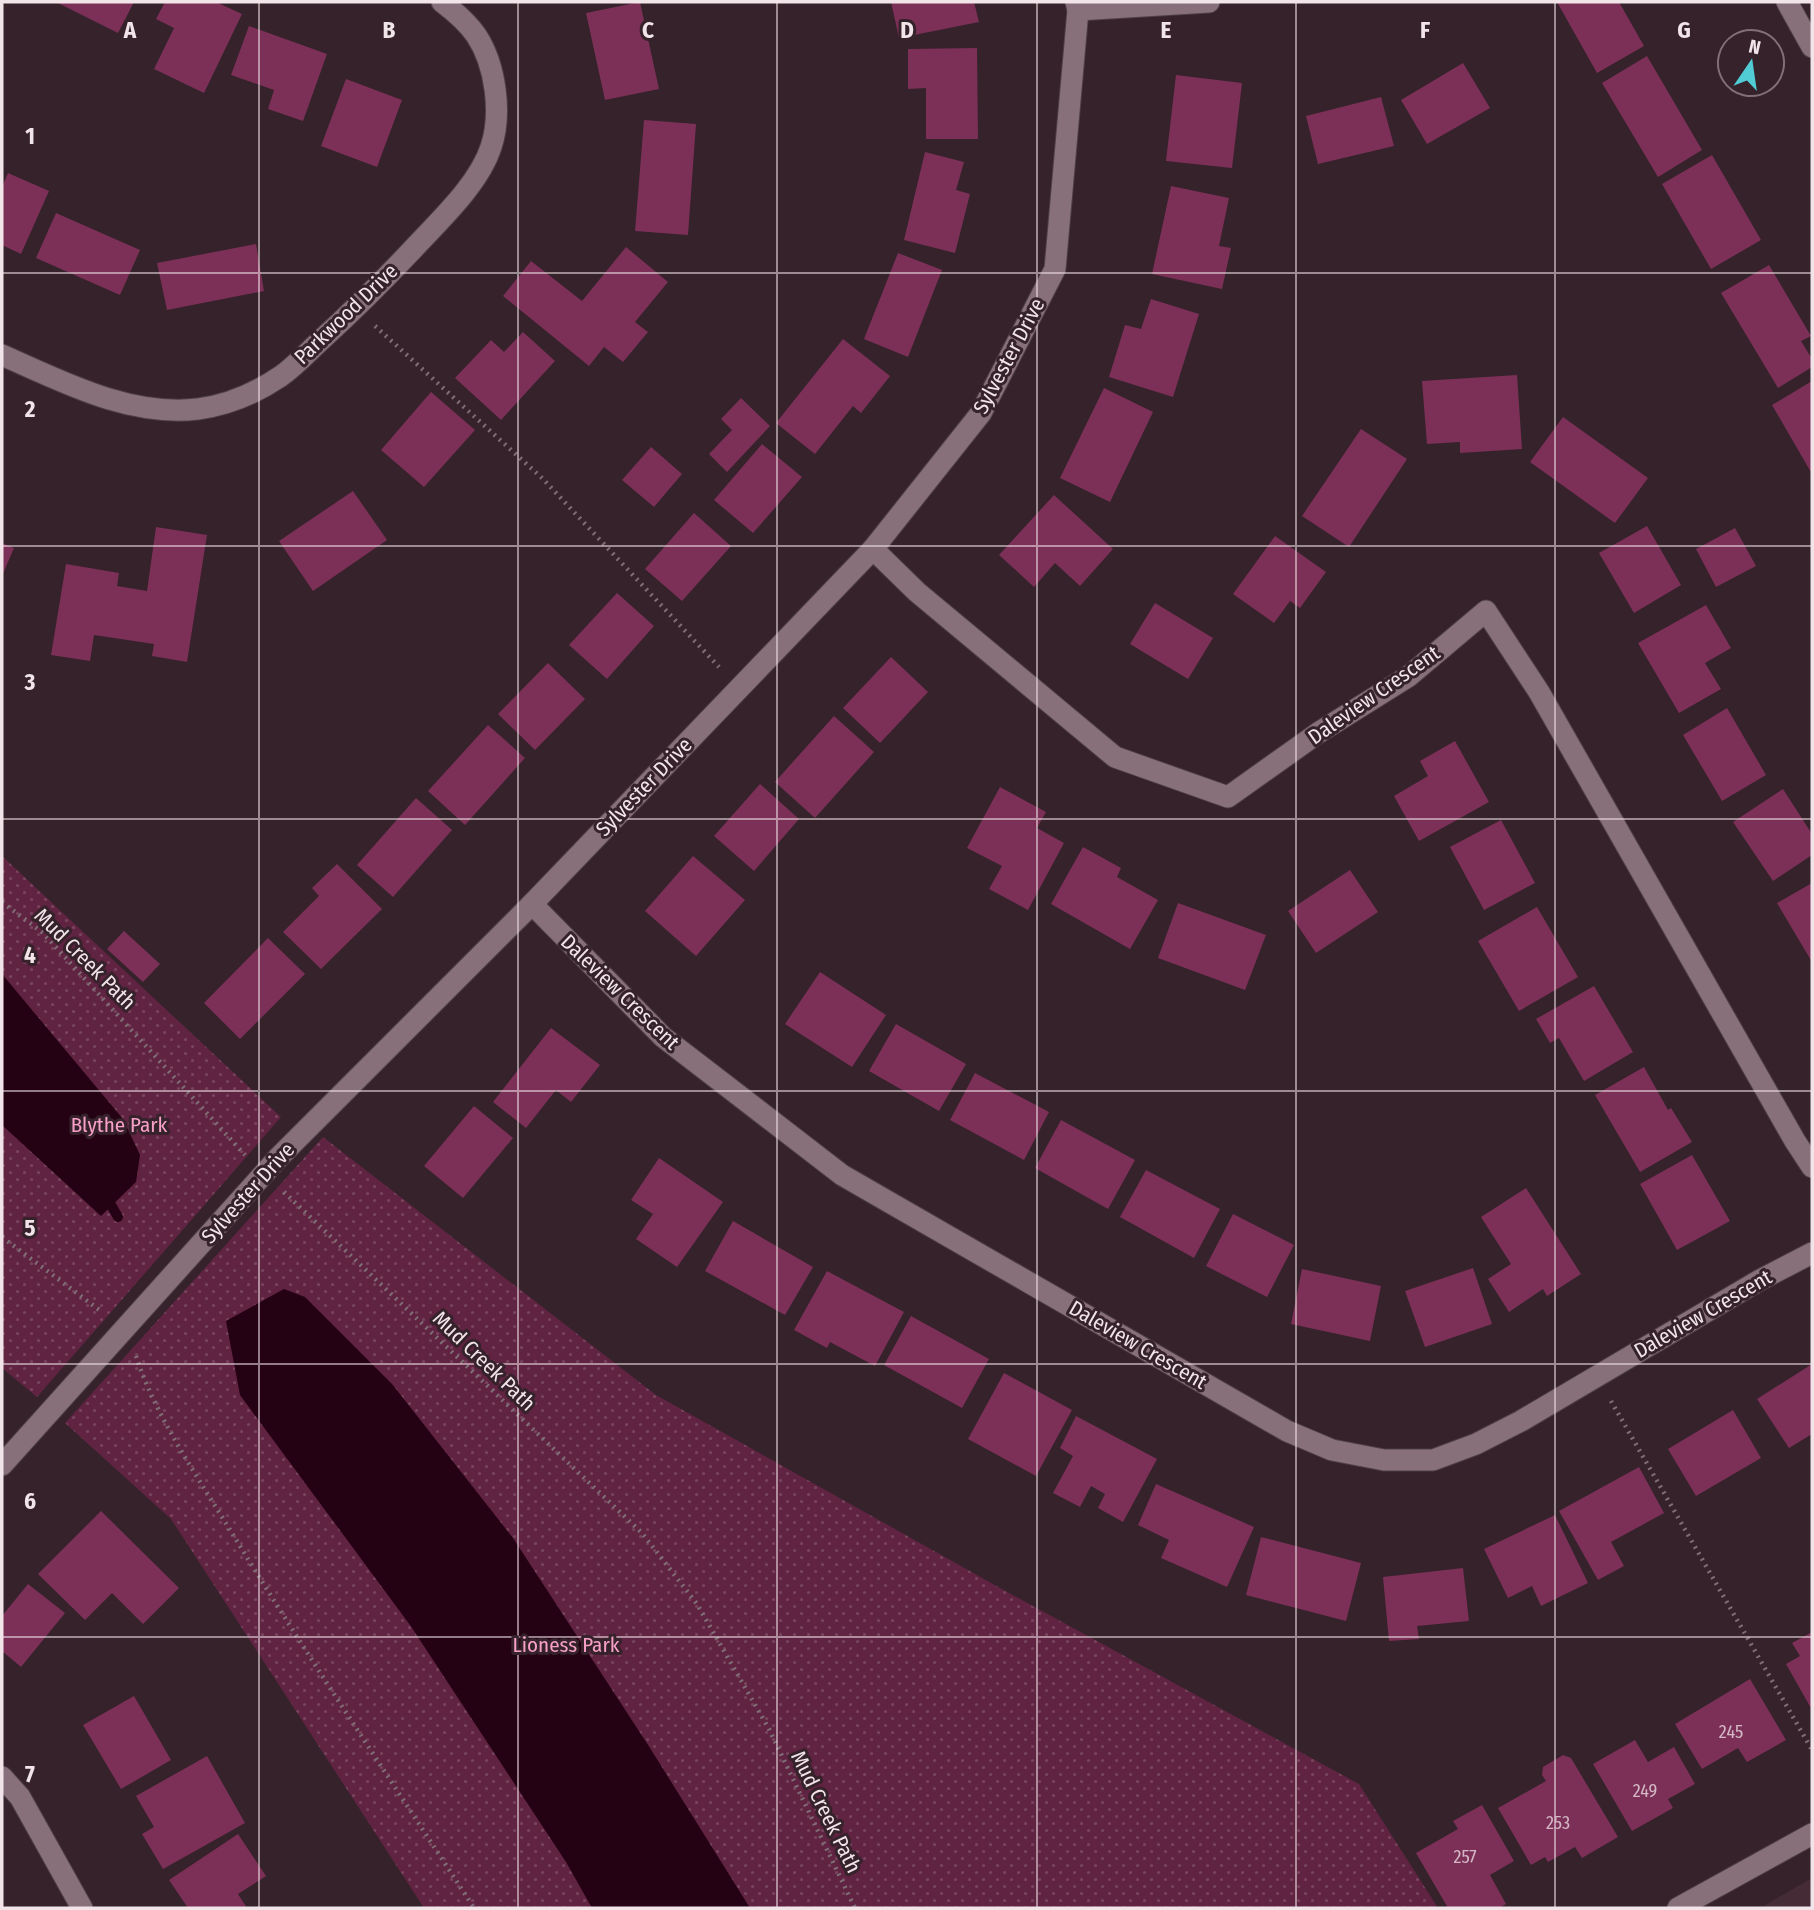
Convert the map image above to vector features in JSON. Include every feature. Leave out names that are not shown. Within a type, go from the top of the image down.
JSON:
[{"type":"street","name":"Parkwood Drive","points":[[2,355],[106,399],[174,410],[199,409],[232,401],[283,374],[356,308],[438,222],[473,181],[491,148],[496,120],[489,62],[477,36],[461,17],[442,2]]},
{"type":"street","points":[[1077,6],[1209,2]]},
{"type":"street","points":[[1787,2],[1812,47]]},
{"type":"street","name":"Sylvester Drive","points":[[2,1465],[264,1173],[532,904],[873,549],[981,413],[1055,269],[1077,6]]},
{"type":"street","name":"Daleview Crescent","points":[[873,549],[917,592],[1115,757],[1228,797],[1318,733],[1409,676],[1486,611],[1539,692],[1812,1167]]},
{"type":"street","name":"Daleview Crescent","points":[[532,904],[663,1037],[842,1175],[1287,1431],[1332,1450],[1384,1460],[1433,1460],[1476,1444],[1760,1280],[1812,1253]]},
{"type":"street","points":[[2,1777],[20,1797],[82,1908]]},
{"type":"street","points":[[1678,1908],[1812,1834]]},
{"type":"path","points":[[356,308],[543,479],[740,687]]},
{"type":"path","name":"Mud Creek Path","points":[[2,902],[43,933],[264,1173],[642,1533],[697,1604],[769,1729],[855,1908]]},
{"type":"path","points":[[2,1237],[125,1330],[145,1382],[194,1469],[280,1610],[474,1908]]},
{"type":"path","points":[[1597,1376],[1812,1750]]},
{"type":"shaded area","points":[[2,974],[123,1119],[140,1155],[136,1182],[101,1216],[2,1125]]},
{"type":"shaded area","points":[[284,1289],[305,1297],[392,1384],[513,1538],[750,1908],[592,1908],[566,1862],[410,1625],[240,1395],[226,1321]]},
{"type":"shaded area","points":[[1812,1878],[1812,1908],[1760,1908]]},
{"type":"green space","name":"Blythe Park","points":[[2,856],[281,1117],[37,1397],[2,1368]]},
{"type":"green space","name":"Lioness Park","points":[[323,1137],[656,1395],[1009,1593],[1359,1784],[1438,1908],[424,1908],[171,1519],[65,1423]]},
{"type":"building","points":[[56,2],[134,2],[118,33]]},
{"type":"building","points":[[165,2],[216,2],[242,14],[204,93],[154,69],[174,28],[156,19]]},
{"type":"building","points":[[640,2],[659,89],[605,100],[586,13]]},
{"type":"building","points":[[891,2],[974,2],[979,22],[899,38]]},
{"type":"building","points":[[1557,2],[1619,2],[1644,46],[1597,73]]},
{"type":"building","points":[[249,26],[327,54],[303,121],[268,109],[274,90],[231,75]]},
{"type":"building","points":[[977,48],[978,139],[926,139],[926,88],[908,89],[908,49]]},
{"type":"building","points":[[1647,56],[1702,150],[1658,177],[1602,83]]},
{"type":"building","points":[[1463,63],[1490,108],[1427,144],[1401,100]]},
{"type":"building","points":[[1176,75],[1242,83],[1232,168],[1166,161]]},
{"type":"building","points":[[346,79],[402,100],[377,167],[321,146]]},
{"type":"building","points":[[1381,97],[1394,146],[1318,164],[1306,116]]},
{"type":"building","points":[[644,120],[696,124],[688,235],[635,231]]},
{"type":"building","points":[[925,152],[964,162],[956,190],[970,194],[955,253],[904,240]]},
{"type":"building","points":[[1712,155],[1761,240],[1711,269],[1662,184]]},
{"type":"building","points":[[8,173],[49,191],[21,254],[2,245],[2,187]]},
{"type":"building","points":[[1171,186],[1229,198],[1219,246],[1231,248],[1222,289],[1152,274]]},
{"type":"building","points":[[56,213],[140,250],[120,295],[36,258]]},
{"type":"building","points":[[256,244],[264,291],[167,310],[157,263]]},
{"type":"building","points":[[626,247],[668,282],[635,322],[648,332],[623,362],[604,347],[589,366],[503,296],[531,261],[582,301]]},
{"type":"building","points":[[898,253],[942,270],[908,357],[864,339]]},
{"type":"building","points":[[1769,265],[1811,336],[1801,341],[1812,359],[1812,367],[1778,388],[1721,293]]},
{"type":"building","points":[[1151,299],[1199,314],[1173,397],[1109,377],[1125,325],[1141,329]]},
{"type":"building","points":[[523,332],[555,361],[501,420],[455,378],[491,340],[504,352]]},
{"type":"building","points":[[843,339],[890,376],[861,413],[853,406],[815,454],[776,423]]},
{"type":"building","points":[[1517,375],[1522,449],[1460,453],[1460,442],[1427,444],[1422,381]]},
{"type":"building","points":[[1812,381],[1812,474],[1772,405]]},
{"type":"building","points":[[1104,388],[1153,412],[1110,502],[1060,478]]},
{"type":"building","points":[[431,392],[475,430],[424,487],[381,450]]},
{"type":"building","points":[[741,398],[770,426],[727,472],[709,454],[732,430],[721,419]]},
{"type":"building","points":[[1563,417],[1648,478],[1615,523],[1530,462]]},
{"type":"building","points":[[1361,429],[1407,459],[1349,547],[1302,516]]},
{"type":"building","points":[[762,444],[802,477],[753,533],[714,500]]},
{"type":"building","points":[[651,447],[682,474],[654,507],[622,480]]},
{"type":"building","points":[[353,491],[387,540],[313,591],[279,541]]},
{"type":"building","points":[[1054,495],[1113,549],[1080,586],[1055,563],[1034,587],[999,555]]},
{"type":"building","points":[[694,513],[731,546],[682,601],[645,569]]},
{"type":"building","points":[[1647,526],[1681,585],[1634,613],[1599,553]]},
{"type":"building","points":[[156,527],[207,535],[187,662],[152,656],[154,644],[94,635],[90,661],[51,655],[66,564],[119,573],[117,586],[147,591]]},
{"type":"building","points":[[1735,528],[1756,566],[1716,587],[1696,549]]},
{"type":"building","points":[[1275,536],[1326,572],[1300,608],[1290,601],[1274,623],[1233,594]]},
{"type":"building","points":[[2,543],[14,548],[2,576]]},
{"type":"building","points":[[617,593],[654,626],[607,679],[569,645]]},
{"type":"building","points":[[1155,603],[1213,638],[1188,679],[1130,644]]},
{"type":"building","points":[[1706,605],[1731,648],[1705,663],[1721,689],[1679,713],[1638,643]]},
{"type":"building","points":[[891,657],[928,692],[880,743],[843,708]]},
{"type":"building","points":[[548,663],[585,699],[535,750],[498,714]]},
{"type":"building","points":[[1727,708],[1766,775],[1722,801],[1683,735]]},
{"type":"building","points":[[834,716],[874,752],[815,818],[775,782]]},
{"type":"building","points":[[488,725],[525,758],[465,825],[428,791]]},
{"type":"building","points":[[1455,741],[1489,802],[1419,841],[1394,796],[1428,776],[1420,761]]},
{"type":"building","points":[[760,784],[799,819],[754,871],[714,836]]},
{"type":"building","points":[[1000,787],[1046,812],[1037,828],[1064,843],[1028,910],[989,889],[1002,866],[967,848]]},
{"type":"building","points":[[1783,789],[1812,834],[1812,855],[1773,881],[1733,822]]},
{"type":"building","points":[[416,798],[452,830],[393,897],[357,865]]},
{"type":"building","points":[[1501,820],[1535,883],[1484,910],[1450,847]]},
{"type":"building","points":[[1083,847],[1121,868],[1117,877],[1158,900],[1130,949],[1051,904]]},
{"type":"building","points":[[693,856],[745,900],[696,956],[645,911]]},
{"type":"building","points":[[337,864],[382,909],[321,969],[283,932],[319,896],[312,888]]},
{"type":"building","points":[[1350,870],[1378,912],[1316,953],[1288,911]]},
{"type":"building","points":[[1812,883],[1812,962],[1777,903]]},
{"type":"building","points":[[1178,903],[1266,935],[1245,990],[1158,958]]},
{"type":"building","points":[[1537,907],[1578,977],[1519,1011],[1478,941]]},
{"type":"building","points":[[124,931],[160,964],[143,982],[107,949]]},
{"type":"building","points":[[268,938],[305,974],[240,1039],[204,1003]]},
{"type":"building","points":[[820,972],[886,1015],[852,1067],[785,1024]]},
{"type":"building","points":[[1594,986],[1633,1052],[1584,1081],[1559,1038],[1550,1043],[1536,1019]]},
{"type":"building","points":[[896,1024],[966,1064],[939,1111],[869,1071]]},
{"type":"building","points":[[551,1028],[600,1065],[571,1102],[556,1090],[526,1128],[493,1102]]},
{"type":"building","points":[[1644,1067],[1668,1110],[1671,1108],[1692,1142],[1640,1172],[1595,1095]]},
{"type":"building","points":[[975,1073],[1049,1112],[1024,1160],[950,1120]]},
{"type":"building","points":[[474,1106],[513,1138],[463,1198],[424,1166]]},
{"type":"building","points":[[1061,1120],[1135,1160],[1108,1209],[1035,1168]]},
{"type":"building","points":[[1692,1155],[1730,1221],[1677,1250],[1640,1184]]},
{"type":"building","points":[[659,1158],[723,1202],[677,1267],[636,1239],[653,1214],[631,1200]]},
{"type":"building","points":[[1146,1170],[1220,1209],[1194,1258],[1120,1217]]},
{"type":"building","points":[[1526,1188],[1581,1274],[1547,1296],[1543,1289],[1509,1312],[1488,1279],[1511,1264],[1481,1217]]},
{"type":"building","points":[[1233,1214],[1294,1245],[1267,1297],[1206,1266]]},
{"type":"building","points":[[733,1221],[813,1267],[785,1315],[705,1271]]},
{"type":"building","points":[[1473,1268],[1492,1324],[1425,1347],[1405,1291]]},
{"type":"building","points":[[1302,1269],[1381,1286],[1370,1341],[1291,1324]]},
{"type":"building","points":[[827,1271],[904,1312],[875,1366],[830,1342],[827,1348],[794,1330]]},
{"type":"building","points":[[911,1316],[989,1359],[962,1408],[884,1365]]},
{"type":"building","points":[[1812,1364],[1812,1434],[1789,1448],[1757,1399]]},
{"type":"building","points":[[1004,1373],[1072,1410],[1036,1476],[968,1439]]},
{"type":"building","points":[[1733,1410],[1761,1458],[1696,1496],[1668,1449]]},
{"type":"building","points":[[1076,1416],[1157,1459],[1123,1522],[1098,1508],[1105,1494],[1091,1486],[1080,1507],[1053,1493],[1073,1456],[1060,1448]]},
{"type":"building","points":[[1639,1467],[1664,1513],[1611,1542],[1624,1566],[1598,1580],[1559,1511]]},
{"type":"building","points":[[1156,1484],[1254,1527],[1227,1587],[1161,1558],[1169,1540],[1138,1525]]},
{"type":"building","points":[[101,1511],[179,1588],[143,1624],[112,1593],[85,1620],[38,1574]]},
{"type":"building","points":[[1555,1515],[1588,1583],[1541,1606],[1532,1586],[1508,1598],[1484,1549]]},
{"type":"building","points":[[1261,1537],[1361,1563],[1346,1621],[1246,1595]]},
{"type":"building","points":[[1463,1568],[1469,1621],[1417,1626],[1419,1639],[1389,1641],[1383,1577]]},
{"type":"building","points":[[28,1584],[65,1613],[21,1667],[2,1651],[2,1616]]},
{"type":"building","points":[[1812,1632],[1812,1710],[1786,1664],[1800,1656],[1792,1643]]},
{"type":"building","points":[[1750,1679],[1786,1740],[1747,1762],[1738,1748],[1702,1769],[1675,1724]]},
{"type":"building","points":[[134,1696],[171,1760],[121,1789],[83,1725]]},
{"type":"building","points":[[1635,1740],[1648,1762],[1674,1747],[1695,1784],[1668,1799],[1673,1808],[1632,1831],[1593,1764]]},
{"type":"building","points":[[1563,1755],[1571,1758],[1618,1837],[1582,1858],[1575,1847],[1548,1862],[1545,1857],[1531,1865],[1498,1808],[1546,1781],[1542,1775],[1543,1767]]},
{"type":"building","points":[[207,1756],[245,1823],[163,1869],[142,1834],[154,1827],[136,1796]]},
{"type":"building","points":[[1482,1805],[1514,1861],[1490,1875],[1506,1904],[1499,1908],[1448,1908],[1416,1853],[1458,1829],[1453,1821]]},
{"type":"building","points":[[238,1834],[266,1876],[238,1894],[247,1908],[188,1908],[169,1880]]},
{"type":"waterway","points":[[104,1193],[118,1217]]}]
